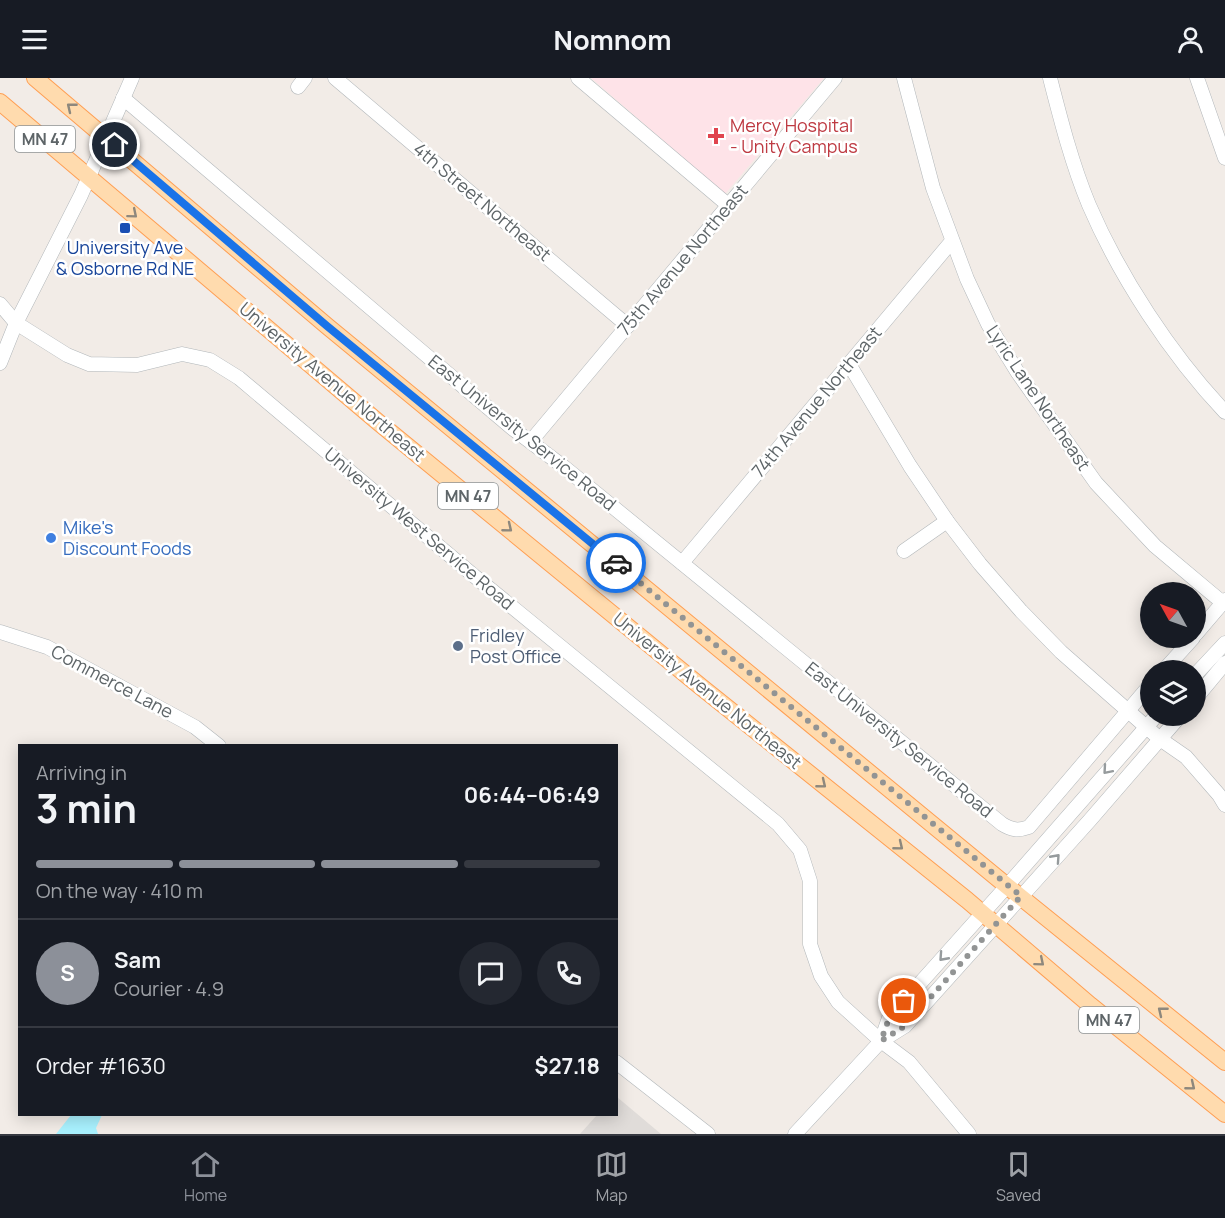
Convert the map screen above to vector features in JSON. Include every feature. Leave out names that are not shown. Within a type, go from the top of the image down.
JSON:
[{"type":"main road","name":"MN 47","points":[[34,78],[327,326],[1007,886],[1225,1062]]},
{"type":"main road","name":"University Avenue Northeast","points":[[0,102],[378,422],[691,679],[982,913],[1090,1005],[1225,1114]]},
{"type":"street","points":[[0,363],[16,323],[88,176],[132,78]]},
{"type":"street","name":"4th Street Northeast","points":[[335,78],[628,326]]},
{"type":"street","points":[[578,78],[728,205]]},
{"type":"street","name":"75th Avenue Northeast","points":[[531,441],[835,78]]},
{"type":"street","name":"Lyric Lane Northeast","points":[[904,78],[924,157],[952,241],[988,324],[1018,373],[1096,483],[1155,546],[1224,602]]},
{"type":"street","points":[[1050,78],[1071,156],[1089,206],[1147,310],[1179,358],[1225,412]]},
{"type":"street","points":[[1197,78],[1225,158]]},
{"type":"street","name":"East University Service Road","points":[[123,98],[503,421],[682,563],[994,818],[1011,829],[1020,830],[1029,827],[1128,711]]},
{"type":"street","name":"74th Avenue Northeast","points":[[682,563],[952,241]]},
{"type":"street","name":"University West Service Road","points":[[0,304],[16,323],[67,355],[89,364],[137,365],[182,354],[210,360],[239,378],[473,575],[778,824],[800,850],[810,881],[810,944],[821,976],[838,1002],[881,1041],[909,1062],[969,1134]]},
{"type":"street","points":[[849,363],[910,466],[947,521],[980,564],[1061,652],[1128,711],[1140,716]]},
{"type":"street","points":[[904,550],[947,521]]},
{"type":"street","points":[[1206,622],[1224,602]]},
{"type":"street","name":"Commerce Lane","points":[[0,632],[47,647],[192,725],[216,744]]},
{"type":"street","points":[[1206,663],[1225,643]]},
{"type":"street","points":[[1173,660],[1183,648]]},
{"type":"street","points":[[1206,686],[1225,663]]},
{"type":"street","points":[[1128,711],[1140,697]]},
{"type":"street","points":[[881,1041],[889,1018],[1147,726]]},
{"type":"street","points":[[1154,726],[1160,739],[1186,757],[1225,805]]},
{"type":"street","points":[[795,1134],[881,1041],[905,1026],[1171,726]]},
{"type":"street","points":[[618,1064],[708,1134]]},
{"type":"shaded area","name":"Mercy Hospital - Unity Campus","points":[[591,78],[824,78],[725,194]]},
{"type":"shaded area","points":[[618,1098],[661,1134],[580,1134],[596,1116],[618,1116]]},
{"type":"water","points":[[70,1116],[102,1116],[96,1128],[98,1134],[56,1134]]},
{"type":"way so far","points":[[616,563],[1021,896],[905,1026],[881,1041],[889,1018],[904,1001]]},
{"type":"place","name":"Mercy Hospital - Unity Campus","points":[[716,136]]},
{"type":"place","name":"University Ave & Osborne Rd NE","points":[[125,228]]},
{"type":"place","name":"Mike's Discount Foods","points":[[51,538]]},
{"type":"place","name":"Fridley Post Office","points":[[458,646]]},
{"type":"route","points":[[115,145],[327,326],[616,563]]}]
